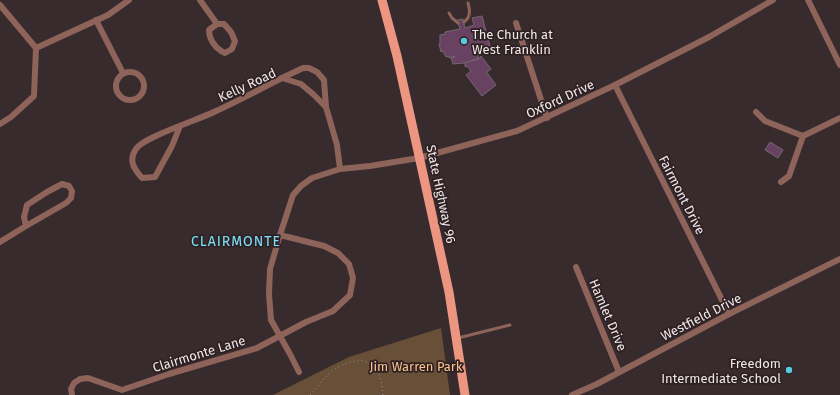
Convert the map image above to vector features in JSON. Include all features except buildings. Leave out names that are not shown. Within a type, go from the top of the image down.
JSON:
[{"type":"main road","name":"State Highway 96","points":[[382,0],[397,56],[449,292],[465,395]]},
{"type":"street","points":[[36,48],[108,14],[129,0]]},
{"type":"street","points":[[200,0],[217,24]]},
{"type":"street","name":"Oxford Drive","points":[[298,372],[281,336],[271,320],[269,294],[270,269],[280,235],[293,195],[301,186],[312,178],[340,169],[420,158],[517,131],[615,85],[709,37],[773,0]]},
{"type":"street","points":[[808,0],[840,65]]},
{"type":"street","points":[[0,5],[36,48],[34,96],[11,117],[0,124]]},
{"type":"street","points":[[96,20],[123,73]]},
{"type":"street","points":[[516,23],[547,118]]},
{"type":"street","points":[[217,24],[224,24],[236,41],[232,49],[225,53],[220,51],[212,41],[209,32],[209,30],[217,24]]},
{"type":"street","points":[[282,78],[303,68],[310,68],[317,72],[324,80],[326,107]]},
{"type":"street","points":[[123,73],[138,73],[144,81],[144,91],[138,98],[129,100],[124,99],[117,93],[117,80],[123,73]]},
{"type":"street","name":"Kelly Road","points":[[180,126],[172,146],[154,177],[142,178],[133,167],[132,156],[137,147],[145,141],[180,126],[215,112],[282,78],[301,84],[314,94],[326,107],[337,145],[340,169]]},
{"type":"street","name":"Fairmont Drive","points":[[615,85],[730,314]]},
{"type":"street","points":[[756,112],[765,121],[803,136]]},
{"type":"street","points":[[781,182],[789,176],[803,136],[840,118]]},
{"type":"street","points":[[0,242],[66,203],[71,198],[72,191],[69,186],[62,184],[26,206],[24,217],[26,226]]},
{"type":"street","name":"Clairmonte Lane","points":[[72,395],[71,389],[74,383],[80,379],[88,378],[121,392],[169,374],[258,348],[306,322],[333,310],[350,295],[354,278],[350,264],[338,253],[324,246],[280,235]]},
{"type":"street","name":"Westfield Drive","points":[[572,395],[597,384],[730,314],[840,259]]},
{"type":"street","name":"Hamlet Drive","points":[[576,267],[619,372]]},
{"type":"lane","points":[[464,22],[470,14],[468,3]]},
{"type":"lane","points":[[449,13],[458,23]]},
{"type":"lane","points":[[456,338],[510,325]]},
{"type":"path","points":[[310,395],[334,370],[353,361],[364,361],[372,364],[377,369],[382,382],[383,395]]},
{"type":"green space","name":"Jim Warren Park","points":[[441,328],[450,395],[273,395],[349,357]]},
{"type":"place","name":"The Church at West Franklin","points":[[464,41]]},
{"type":"place","name":"Freedom Intermediate School","points":[[789,370]]},
{"type":"district","name":"CLAIRMONTE","points":[[236,241]]}]
